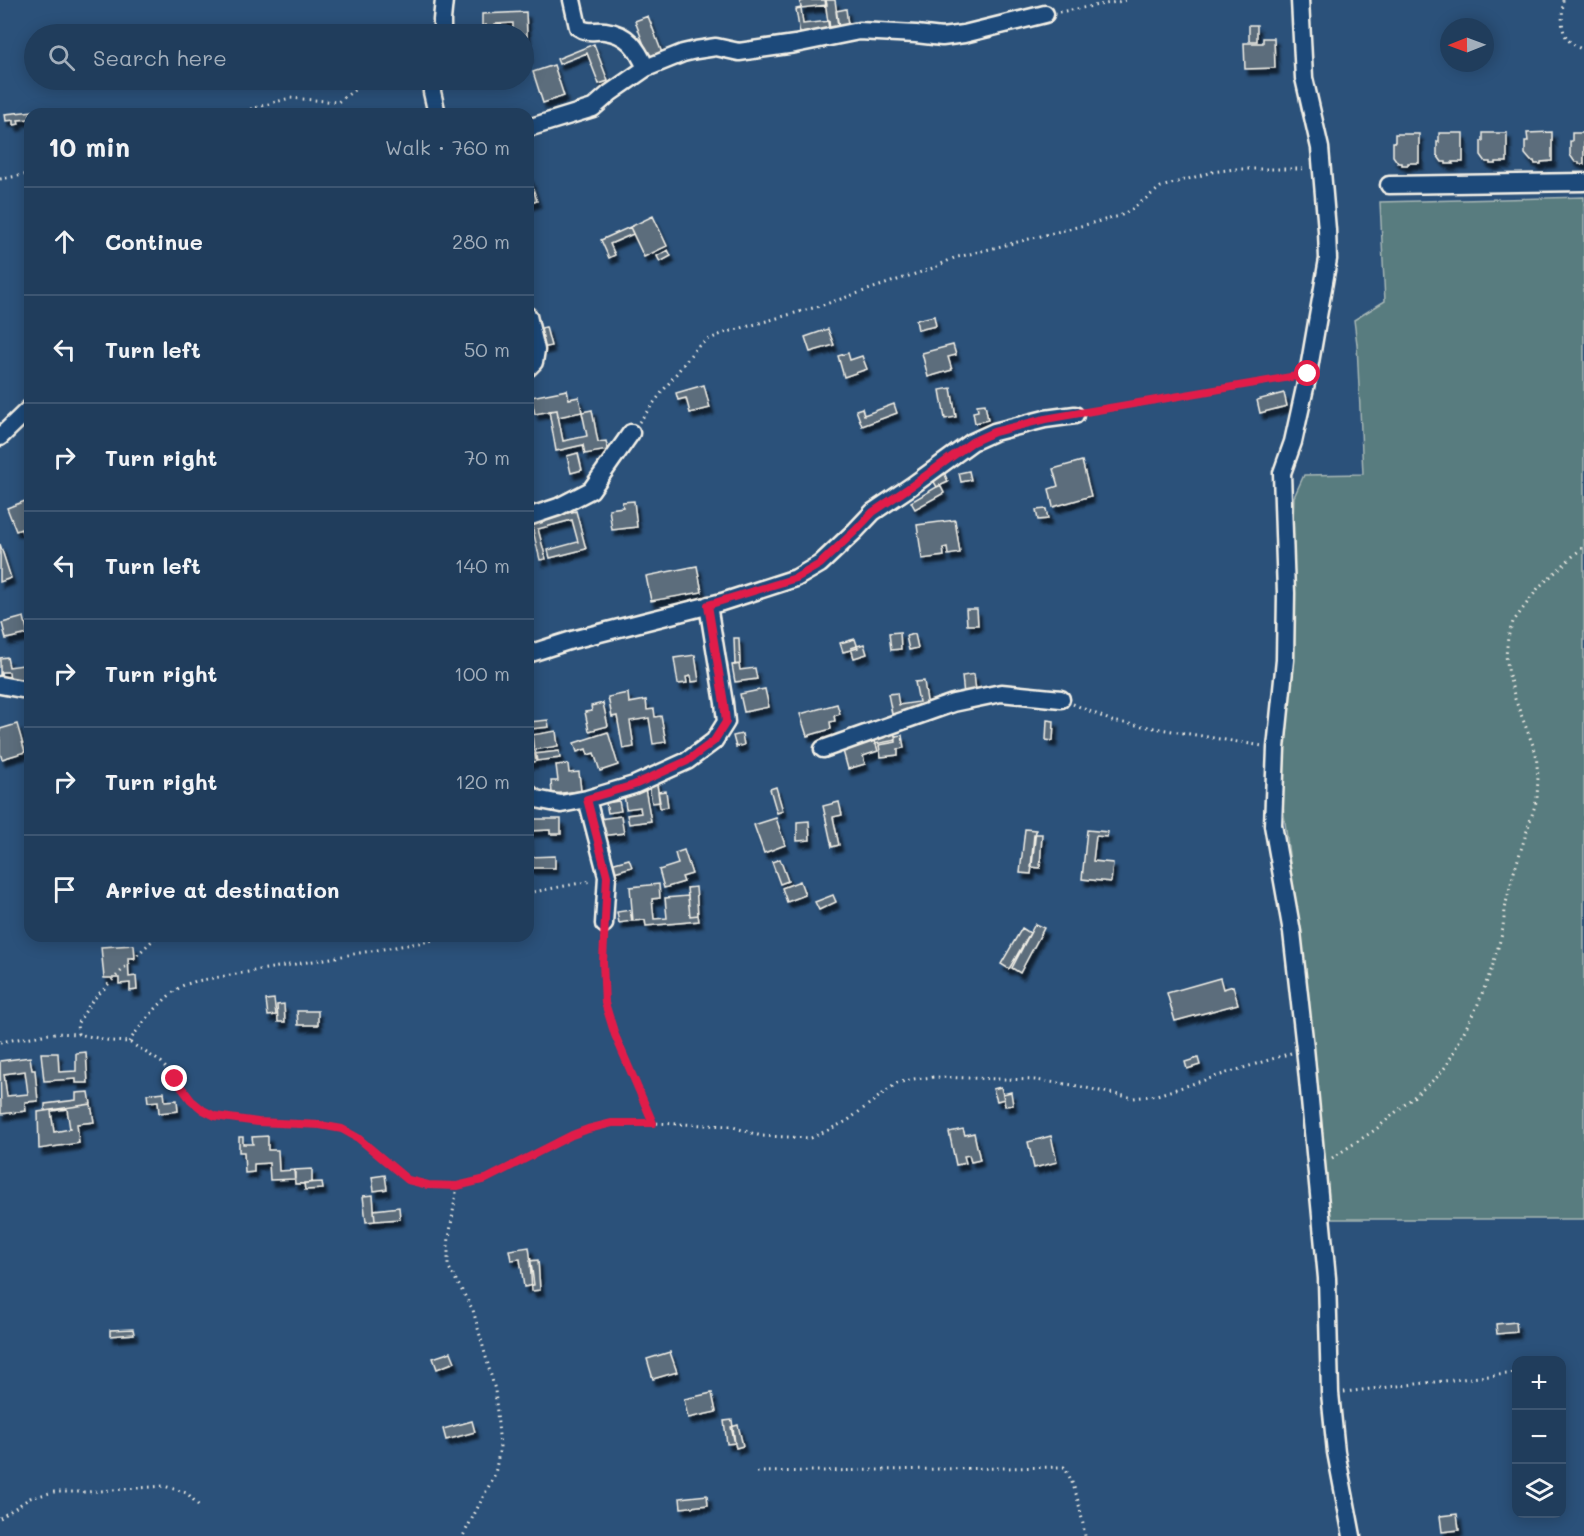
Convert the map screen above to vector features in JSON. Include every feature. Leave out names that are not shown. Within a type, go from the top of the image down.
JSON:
[{"type":"street","points":[[442,24],[444,0]]},
{"type":"street","points":[[572,0],[578,27],[585,32],[605,31],[623,35],[632,44],[646,68]]},
{"type":"street","points":[[1300,0],[1304,78],[1320,148],[1328,259],[1308,374],[1293,441],[1282,472],[1286,594],[1285,660],[1276,748],[1273,825],[1292,932],[1305,1048],[1327,1278],[1330,1393],[1335,1452],[1352,1536]]},
{"type":"street","points":[[534,126],[593,108],[646,68],[683,53],[716,47],[739,52],[859,31],[916,34],[942,38],[1045,14]]},
{"type":"street","points":[[432,90],[436,108]]},
{"type":"street","points":[[1389,185],[1584,182]]},
{"type":"street","points":[[534,341],[536,350],[534,362]]},
{"type":"street","points":[[0,437],[24,414]]},
{"type":"street","points":[[534,652],[708,605],[796,578],[820,564],[873,512],[972,442],[994,432],[1045,419],[1075,415]]},
{"type":"street","points":[[534,515],[558,507],[591,490],[631,433]]},
{"type":"street","points":[[534,797],[561,804],[634,785],[687,761],[714,741],[726,722],[708,605]]},
{"type":"street","points":[[0,685],[24,688]]},
{"type":"street","points":[[823,749],[953,703],[1001,693],[1061,699]]},
{"type":"street","points":[[587,799],[607,876],[604,924]]},
{"type":"path","points":[[1045,14],[1128,0]]},
{"type":"path","points":[[1563,0],[1562,29],[1569,43],[1584,50]]},
{"type":"path","points":[[254,108],[290,98],[338,102],[354,90]]},
{"type":"path","points":[[631,433],[696,348],[707,340],[724,333],[831,302],[933,268],[954,258],[1120,216],[1161,187],[1212,172],[1235,169],[1322,169]]},
{"type":"path","points":[[0,179],[24,175]]},
{"type":"path","points":[[1075,415],[1308,374]]},
{"type":"path","points":[[1316,1163],[1330,1158],[1375,1130],[1437,1077],[1447,1065],[1478,1004],[1499,945],[1514,872],[1537,799],[1536,753],[1515,699],[1509,675],[1506,656],[1508,637],[1513,622],[1539,587],[1584,546]]},
{"type":"path","points":[[1061,699],[1113,721],[1276,748]]},
{"type":"path","points":[[534,892],[607,876]]},
{"type":"path","points":[[604,924],[605,1003],[615,1035],[653,1123]]},
{"type":"path","points":[[78,1034],[77,1024],[92,1001],[151,942]]},
{"type":"path","points":[[129,1042],[138,1028],[171,995],[196,981],[424,942]]},
{"type":"path","points":[[0,1042],[55,1034],[78,1034],[111,1041],[129,1042],[161,1062],[191,1100],[215,1116],[342,1129],[358,1138],[408,1180],[428,1185],[457,1186],[486,1179],[572,1135],[612,1123],[730,1126],[761,1136],[811,1138],[847,1121],[897,1083],[914,1079],[934,1077],[1035,1080],[1073,1085],[1134,1098],[1157,1095],[1305,1048]]},
{"type":"path","points":[[457,1186],[448,1245],[448,1266],[473,1310],[495,1390],[500,1447],[495,1474],[464,1536]]},
{"type":"path","points":[[1330,1393],[1512,1373]]},
{"type":"path","points":[[757,1472],[1064,1467],[1080,1506],[1085,1536]]},
{"type":"path","points":[[0,1518],[30,1498],[54,1492],[164,1486],[187,1493],[201,1508]]},
{"type":"green space","points":[[1584,197],[1584,1219],[1328,1219],[1315,1065],[1282,798],[1294,497],[1304,475],[1363,474],[1354,320],[1385,301],[1380,202]]},
{"type":"building","points":[[825,0],[835,0],[839,29],[829,30]]},
{"type":"building","points":[[826,0],[827,5],[801,8],[800,2]]},
{"type":"building","points":[[801,8],[803,24],[829,21],[830,30],[800,34],[796,9]]},
{"type":"building","points":[[846,9],[849,33],[839,34],[836,11]]},
{"type":"building","points":[[526,12],[527,24],[482,24],[482,14]]},
{"type":"building","points":[[648,16],[665,61],[652,66],[635,21]]},
{"type":"building","points":[[1249,25],[1257,25],[1257,41],[1249,41]]},
{"type":"building","points":[[1263,38],[1274,38],[1275,68],[1245,69],[1244,43],[1263,43]]},
{"type":"building","points":[[594,44],[608,81],[599,84],[587,53],[559,64],[557,59]]},
{"type":"building","points":[[554,65],[564,96],[543,103],[534,72]]},
{"type":"building","points":[[24,112],[24,120],[18,120],[19,124],[14,125],[14,120],[6,121],[5,114]]},
{"type":"building","points":[[1552,132],[1552,161],[1535,164],[1525,154],[1527,133]]},
{"type":"building","points":[[1439,133],[1463,133],[1463,162],[1446,164],[1442,162],[1437,155]]},
{"type":"building","points":[[1483,133],[1507,133],[1507,162],[1490,164],[1486,162],[1481,155]]},
{"type":"building","points":[[1572,133],[1584,133],[1584,164],[1575,162],[1570,155]]},
{"type":"building","points":[[1395,134],[1419,134],[1419,163],[1402,165],[1398,163],[1393,156]]},
{"type":"building","points":[[653,216],[667,246],[644,257],[630,227]]},
{"type":"building","points":[[630,227],[633,234],[610,244],[615,255],[609,258],[601,240]]},
{"type":"building","points":[[668,250],[671,256],[660,262],[657,256]]},
{"type":"building","points":[[934,316],[936,326],[918,330],[916,320]]},
{"type":"building","points":[[546,327],[551,346],[542,348],[537,329]]},
{"type":"building","points":[[828,329],[834,345],[810,352],[805,337]]},
{"type":"building","points":[[953,345],[956,355],[948,357],[952,370],[928,377],[922,353]]},
{"type":"building","points":[[848,353],[850,360],[862,356],[867,369],[844,377],[838,356]]},
{"type":"building","points":[[704,385],[710,408],[690,413],[686,398],[678,400],[676,393]]},
{"type":"building","points":[[951,388],[956,417],[945,419],[940,390]]},
{"type":"building","points":[[567,390],[569,399],[579,397],[582,412],[558,417],[557,410],[535,414],[534,396]]},
{"type":"building","points":[[1284,393],[1287,406],[1260,413],[1257,400]]},
{"type":"building","points":[[894,404],[897,413],[862,426],[856,410],[862,408],[864,415]]},
{"type":"building","points":[[985,404],[988,420],[975,423],[973,412],[978,411],[977,405]]},
{"type":"building","points":[[557,410],[563,441],[587,436],[582,412],[592,410],[598,442],[606,441],[608,450],[585,454],[583,445],[556,451],[549,411]]},
{"type":"building","points":[[578,453],[582,470],[571,473],[567,456]]},
{"type":"building","points":[[1082,461],[1091,496],[1053,507],[1049,489],[1058,486],[1053,469]]},
{"type":"building","points":[[969,471],[971,480],[961,482],[959,473]]},
{"type":"building","points":[[944,472],[948,482],[937,487],[932,478]]},
{"type":"building","points":[[940,485],[944,493],[915,509],[911,502]]},
{"type":"building","points":[[24,501],[24,538],[21,529],[16,531],[7,508]]},
{"type":"building","points":[[634,501],[637,527],[612,530],[609,509],[623,507],[622,502]]},
{"type":"building","points":[[1046,509],[1048,519],[1038,520],[1036,510]]},
{"type":"building","points":[[576,511],[586,549],[550,558],[548,550],[578,542],[572,520],[538,529],[546,559],[540,560],[534,535],[534,521]]},
{"type":"building","points":[[955,520],[960,553],[948,555],[947,547],[943,548],[944,556],[922,559],[917,525]]},
{"type":"building","points":[[0,544],[11,578],[0,582]]},
{"type":"building","points":[[697,566],[702,592],[651,601],[646,576]]},
{"type":"building","points":[[966,609],[977,609],[978,625],[967,625]]},
{"type":"building","points":[[24,617],[24,635],[6,639],[2,623]]},
{"type":"building","points":[[900,632],[901,649],[891,650],[889,633]]},
{"type":"building","points":[[915,634],[918,648],[909,650],[906,636]]},
{"type":"building","points":[[734,638],[739,638],[740,664],[735,665]]},
{"type":"building","points":[[855,639],[858,648],[843,652],[840,643]]},
{"type":"building","points":[[864,644],[867,654],[854,658],[851,648]]},
{"type":"building","points":[[695,655],[699,681],[692,682],[691,676],[686,677],[687,683],[678,684],[674,658]]},
{"type":"building","points":[[7,657],[9,667],[24,665],[24,679],[10,680],[9,672],[1,672],[2,680],[0,681],[0,658]]},
{"type":"building","points":[[739,664],[740,670],[755,668],[757,679],[735,682],[732,665]]},
{"type":"building","points":[[974,674],[977,700],[940,705],[939,699],[964,695],[962,676]]},
{"type":"building","points":[[924,681],[928,708],[892,714],[888,694],[897,693],[899,705],[919,702],[915,682]]},
{"type":"building","points":[[765,689],[769,707],[744,712],[740,694]]},
{"type":"building","points":[[628,693],[629,703],[646,700],[647,710],[654,709],[655,717],[661,716],[666,742],[653,744],[649,718],[630,721],[634,747],[623,749],[617,716],[612,717],[608,697]]},
{"type":"building","points":[[603,703],[608,726],[589,731],[585,712],[592,711],[591,706]]},
{"type":"building","points":[[837,704],[840,714],[834,716],[835,721],[830,722],[831,729],[807,736],[800,714]]},
{"type":"building","points":[[548,720],[549,727],[534,729],[534,721]]},
{"type":"building","points":[[1047,720],[1054,721],[1053,741],[1046,740]]},
{"type":"building","points":[[17,724],[24,752],[2,759],[0,729]]},
{"type":"building","points":[[556,731],[558,746],[534,750],[534,735]]},
{"type":"building","points":[[608,732],[618,765],[600,771],[594,753],[588,755],[586,749],[577,752],[574,743]]},
{"type":"building","points":[[894,732],[896,740],[875,744],[873,737]]},
{"type":"building","points":[[742,734],[744,745],[736,747],[733,736]]},
{"type":"building","points":[[902,735],[904,748],[898,749],[898,755],[881,757],[879,745],[896,742],[896,736]]},
{"type":"building","points":[[874,738],[878,751],[863,756],[865,764],[848,769],[842,747]]},
{"type":"building","points":[[534,750],[537,761],[534,762]]},
{"type":"building","points":[[559,751],[560,758],[536,761],[535,754]]},
{"type":"building","points":[[568,764],[569,773],[579,772],[581,791],[552,794],[551,781],[558,781],[556,765]]},
{"type":"building","points":[[656,779],[660,802],[652,803],[648,780]]},
{"type":"building","points":[[644,783],[651,821],[629,824],[627,815],[641,813],[640,807],[626,809],[624,794]]},
{"type":"building","points":[[776,787],[783,811],[777,813],[770,789]]},
{"type":"building","points":[[666,791],[668,807],[660,808],[658,792]]},
{"type":"building","points":[[619,801],[621,811],[608,813],[606,803]]},
{"type":"building","points":[[839,802],[842,815],[833,817],[839,845],[832,847],[823,806]]},
{"type":"building","points":[[621,816],[624,833],[601,836],[599,819]]},
{"type":"building","points":[[776,818],[785,845],[764,853],[754,825]]},
{"type":"building","points":[[534,819],[561,819],[561,834],[550,834],[550,830],[534,831]]},
{"type":"building","points":[[809,821],[810,840],[797,841],[797,822]]},
{"type":"building","points":[[1025,829],[1036,830],[1031,874],[1020,873]]},
{"type":"building","points":[[1087,830],[1108,832],[1107,837],[1096,836],[1093,861],[1113,863],[1111,882],[1082,879]]},
{"type":"building","points":[[1034,834],[1042,834],[1040,868],[1031,867]]},
{"type":"building","points":[[684,850],[692,874],[682,877],[684,882],[664,888],[659,870],[678,864],[675,853]]},
{"type":"building","points":[[555,856],[555,868],[534,868],[534,857]]},
{"type":"building","points":[[629,859],[632,867],[614,872],[611,864]]},
{"type":"building","points":[[780,859],[788,881],[780,884],[772,862]]},
{"type":"building","points":[[800,881],[805,895],[787,902],[782,888]]},
{"type":"building","points":[[659,884],[660,898],[652,899],[654,919],[667,918],[665,898],[688,896],[690,916],[698,915],[699,921],[646,926],[645,920],[633,921],[630,887]]},
{"type":"building","points":[[696,887],[698,915],[690,916],[687,888]]},
{"type":"building","points":[[833,895],[836,902],[819,910],[815,902]]},
{"type":"building","points":[[630,910],[632,921],[619,923],[617,912]]},
{"type":"building","points":[[1035,924],[1044,928],[1020,973],[1012,968]]},
{"type":"building","points":[[1022,928],[1030,933],[1009,969],[1001,964]]},
{"type":"building","points":[[134,945],[135,958],[128,958],[129,977],[136,976],[137,990],[130,991],[130,983],[119,984],[119,978],[104,978],[101,947]]},
{"type":"building","points":[[1220,978],[1223,989],[1233,986],[1238,1004],[1175,1021],[1167,993]]},
{"type":"building","points":[[274,999],[276,1015],[268,1016],[266,1000]]},
{"type":"building","points":[[284,1004],[285,1022],[278,1022],[277,1005]]},
{"type":"building","points":[[297,1011],[318,1011],[318,1025],[298,1025]]},
{"type":"building","points":[[86,1052],[88,1083],[76,1083],[76,1079],[44,1081],[41,1053],[58,1053],[59,1072],[76,1071],[76,1053]]},
{"type":"building","points":[[30,1057],[32,1070],[35,1070],[38,1101],[25,1102],[26,1111],[1,1114],[0,1061]],"holes":[[[25,1071],[28,1094],[7,1096],[4,1074]]]},
{"type":"building","points":[[1198,1058],[1200,1065],[1187,1069],[1185,1062]]},
{"type":"building","points":[[1001,1087],[1004,1099],[997,1101],[993,1089]]},
{"type":"building","points":[[89,1092],[91,1104],[45,1111],[45,1104],[76,1100],[76,1093]]},
{"type":"building","points":[[164,1092],[165,1101],[177,1100],[178,1111],[159,1113],[158,1101],[148,1102],[147,1094]]},
{"type":"building","points":[[1011,1092],[1013,1105],[1005,1106],[1003,1094]]},
{"type":"building","points":[[91,1104],[94,1122],[77,1124],[79,1143],[39,1149],[38,1112]],"holes":[[[67,1109],[70,1129],[54,1132],[51,1111]]]},
{"type":"building","points":[[963,1129],[965,1135],[974,1133],[980,1160],[971,1162],[969,1155],[964,1156],[966,1163],[956,1165],[949,1132]]},
{"type":"building","points":[[268,1136],[268,1150],[278,1150],[279,1171],[295,1170],[295,1179],[270,1180],[269,1163],[254,1164],[254,1172],[245,1173],[244,1152],[239,1152],[239,1137],[243,1137],[243,1144],[253,1144],[252,1137]]},
{"type":"building","points":[[1051,1136],[1057,1162],[1034,1168],[1028,1142]]},
{"type":"building","points":[[312,1169],[312,1183],[295,1184],[294,1170]]},
{"type":"building","points":[[385,1175],[387,1189],[374,1191],[372,1177]]},
{"type":"building","points":[[322,1182],[323,1189],[305,1190],[304,1183]]},
{"type":"building","points":[[373,1195],[375,1221],[366,1222],[363,1196]]},
{"type":"building","points":[[399,1207],[400,1219],[375,1221],[374,1210]]},
{"type":"building","points":[[529,1247],[534,1285],[524,1287],[520,1259],[511,1260],[509,1250]]},
{"type":"building","points":[[538,1260],[540,1290],[532,1291],[530,1261]]},
{"type":"building","points":[[1516,1322],[1517,1332],[1497,1334],[1496,1324]]},
{"type":"building","points":[[133,1329],[134,1334],[110,1336],[110,1330]]},
{"type":"building","points":[[451,1352],[455,1362],[437,1369],[433,1358]]},
{"type":"building","points":[[670,1352],[677,1372],[653,1379],[647,1359]]},
{"type":"building","points":[[712,1393],[716,1412],[688,1418],[684,1399]]},
{"type":"building","points":[[732,1420],[735,1443],[727,1444],[724,1421]]},
{"type":"building","points":[[472,1421],[475,1432],[446,1440],[443,1429]]},
{"type":"building","points":[[738,1425],[743,1446],[736,1448],[731,1427]]},
{"type":"building","points":[[707,1495],[708,1505],[681,1508],[680,1498]]},
{"type":"building","points":[[1457,1514],[1459,1530],[1442,1532],[1440,1516]]},
{"type":"route","points":[[175,1079],[191,1100],[215,1116],[342,1129],[358,1138],[408,1180],[428,1185],[457,1186],[486,1179],[588,1129],[612,1123],[653,1123],[615,1035],[605,1003],[603,962],[607,876],[587,799],[634,785],[687,761],[714,741],[726,722],[708,605],[796,578],[820,564],[873,512],[972,442],[994,432],[1045,419],[1308,374]]}]
